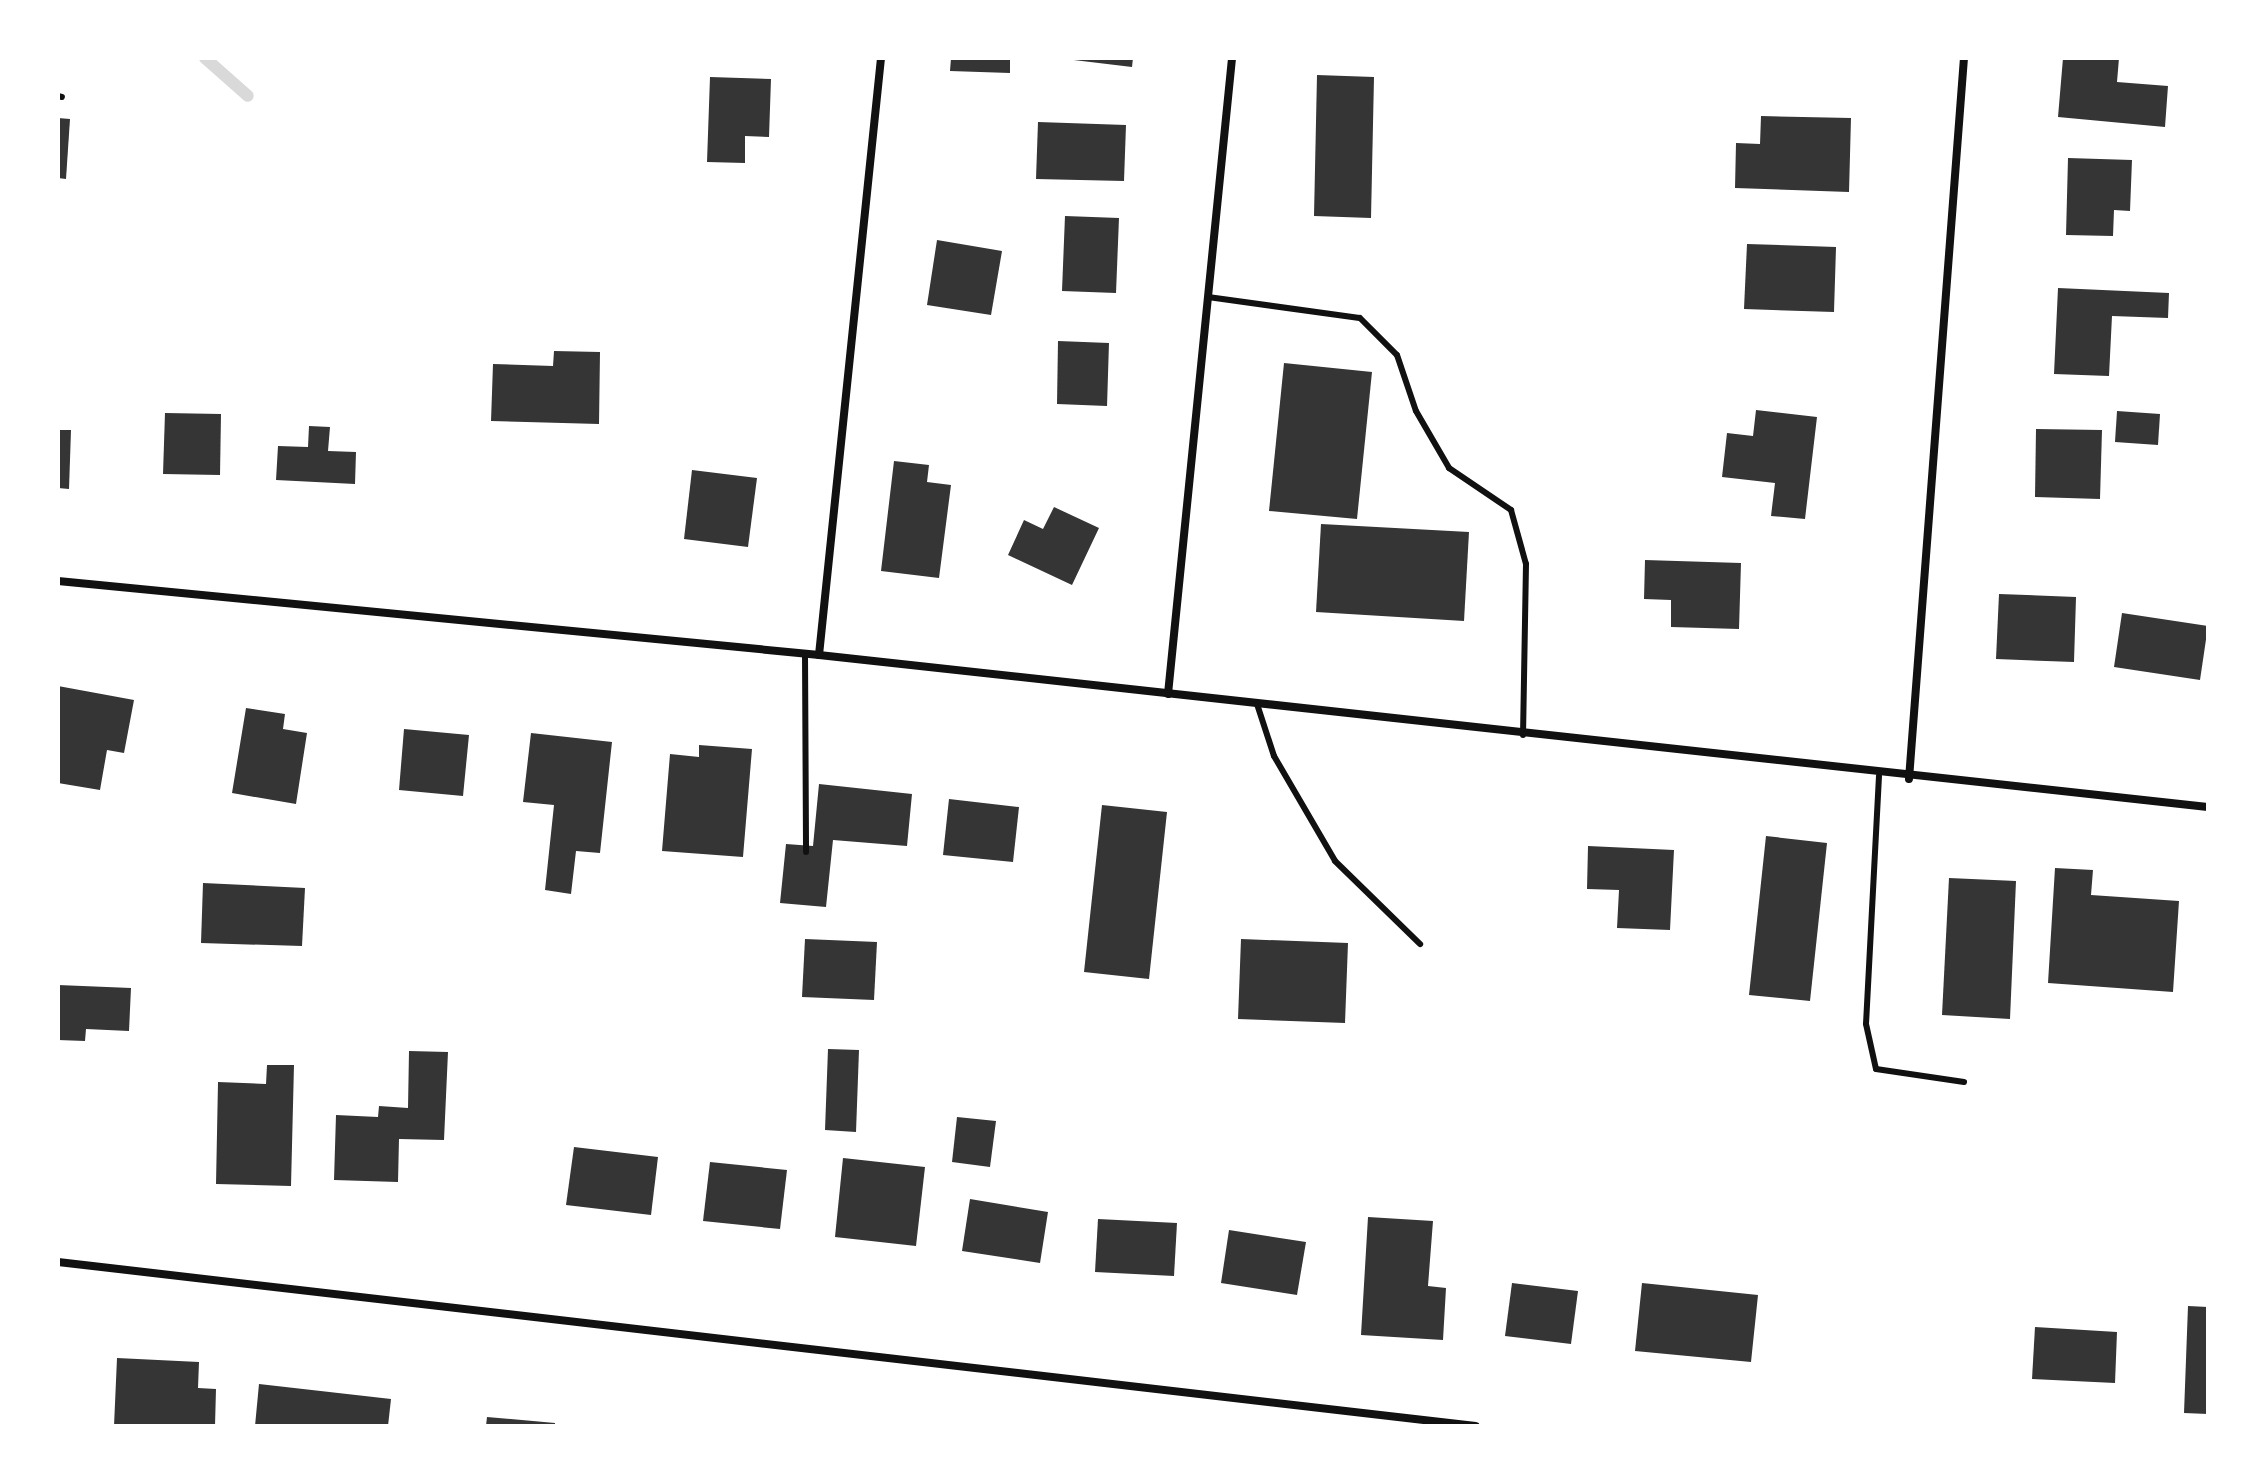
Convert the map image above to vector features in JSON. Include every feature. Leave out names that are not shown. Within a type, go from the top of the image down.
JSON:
[{"type":"street","points":[[819,655],[881,58]]},
{"type":"street","points":[[1168,694],[1232,58]]},
{"type":"street","points":[[1909,779],[1964,58]]},
{"type":"street","points":[[58,581],[819,655],[1879,776],[2208,807]]},
{"type":"street","points":[[58,1262],[1476,1426]]},
{"type":"lane","points":[[1208,297],[1360,318],[1397,355],[1416,411],[1449,468],[1511,510],[1526,564],[1523,735]]},
{"type":"lane","points":[[805,654],[806,852]]},
{"type":"lane","points":[[1257,704],[1274,756],[1335,861],[1420,944]]},
{"type":"lane","points":[[1879,776],[1866,1024],[1876,1069],[1964,1082]]},
{"type":"building","points":[[951,58],[1010,58],[1010,73],[950,71]]},
{"type":"building","points":[[1057,58],[1133,58],[1132,67]]},
{"type":"building","points":[[2063,58],[2119,58],[2117,82],[2168,86],[2165,127],[2058,117]]},
{"type":"building","points":[[1317,75],[1374,77],[1371,218],[1314,216]]},
{"type":"building","points":[[710,77],[771,79],[769,137],[745,136],[745,163],[707,162]]},
{"type":"building","points":[[1761,116],[1851,118],[1849,192],[1735,188],[1736,143],[1760,144]]},
{"type":"building","points":[[58,118],[70,119],[66,179],[58,178]]},
{"type":"building","points":[[1038,122],[1126,125],[1124,181],[1036,179]]},
{"type":"building","points":[[2068,158],[2132,160],[2130,211],[2114,210],[2113,236],[2066,235]]},
{"type":"building","points":[[1065,216],[1119,218],[1116,293],[1062,291]]},
{"type":"building","points":[[937,240],[1002,251],[991,315],[927,305]]},
{"type":"building","points":[[1747,244],[1836,247],[1834,312],[1744,309]]},
{"type":"building","points":[[2058,288],[2169,293],[2168,318],[2112,316],[2109,376],[2054,374]]},
{"type":"building","points":[[1058,341],[1109,343],[1107,406],[1057,404]]},
{"type":"building","points":[[554,351],[600,352],[599,424],[491,421],[493,364],[553,366]]},
{"type":"building","points":[[1284,363],[1372,372],[1357,519],[1269,511]]},
{"type":"building","points":[[1756,410],[1817,417],[1805,519],[1771,516],[1775,483],[1722,477],[1727,433],[1753,436]]},
{"type":"building","points":[[2117,411],[2160,414],[2158,445],[2115,442]]},
{"type":"building","points":[[165,413],[221,414],[220,475],[163,474]]},
{"type":"building","points":[[309,426],[330,427],[328,451],[356,452],[355,484],[276,480],[278,446],[308,447]]},
{"type":"building","points":[[2036,429],[2102,430],[2100,499],[2035,497]]},
{"type":"building","points":[[58,430],[71,430],[69,489],[58,488]]},
{"type":"building","points":[[894,461],[929,465],[927,482],[951,485],[939,578],[881,571]]},
{"type":"building","points":[[692,470],[757,478],[748,547],[684,539]]},
{"type":"building","points":[[1054,507],[1099,528],[1072,585],[1008,555],[1024,520],[1043,529]]},
{"type":"building","points":[[1321,524],[1469,532],[1464,621],[1316,612]]},
{"type":"building","points":[[1645,560],[1741,563],[1739,629],[1671,627],[1671,600],[1644,599]]},
{"type":"building","points":[[1999,594],[2076,597],[2074,662],[1996,659]]},
{"type":"building","points":[[2122,613],[2208,626],[2200,680],[2114,667]]},
{"type":"building","points":[[58,686],[134,700],[124,753],[107,750],[100,790],[58,783]]},
{"type":"building","points":[[246,708],[285,714],[283,729],[307,733],[296,804],[232,793]]},
{"type":"building","points":[[404,729],[469,735],[463,796],[399,790]]},
{"type":"building","points":[[531,733],[612,742],[600,853],[576,851],[571,894],[545,890],[554,805],[523,802]]},
{"type":"building","points":[[699,745],[752,749],[743,857],[662,851],[670,754],[699,757]]},
{"type":"building","points":[[819,784],[912,794],[907,846],[833,840],[826,907],[780,903],[786,844],[813,846]]},
{"type":"building","points":[[949,799],[1019,807],[1013,862],[943,855]]},
{"type":"building","points":[[1102,805],[1167,812],[1149,979],[1084,972]]},
{"type":"building","points":[[1766,836],[1827,843],[1810,1001],[1749,995]]},
{"type":"building","points":[[1588,846],[1674,850],[1670,930],[1617,928],[1619,890],[1587,889]]},
{"type":"building","points":[[2055,868],[2093,870],[2091,895],[2179,901],[2173,992],[2048,983]]},
{"type":"building","points":[[1949,878],[2016,881],[2010,1019],[1942,1015]]},
{"type":"building","points":[[203,883],[305,888],[302,946],[201,943]]},
{"type":"building","points":[[805,939],[877,942],[874,1000],[802,997]]},
{"type":"building","points":[[1241,939],[1348,943],[1345,1023],[1238,1019]]},
{"type":"building","points":[[58,985],[131,988],[129,1031],[86,1029],[85,1041],[58,1040]]},
{"type":"building","points":[[828,1049],[859,1050],[856,1132],[825,1130]]},
{"type":"building","points":[[409,1051],[448,1052],[444,1140],[399,1139],[398,1182],[334,1180],[336,1115],[378,1117],[379,1106],[408,1108]]},
{"type":"building","points":[[267,1065],[294,1065],[291,1186],[216,1184],[218,1082],[266,1084]]},
{"type":"building","points":[[957,1117],[996,1121],[990,1167],[952,1162]]},
{"type":"building","points":[[574,1147],[658,1157],[651,1215],[566,1205]]},
{"type":"building","points":[[843,1158],[925,1167],[916,1246],[835,1237]]},
{"type":"building","points":[[710,1162],[787,1170],[780,1229],[703,1221]]},
{"type":"building","points":[[970,1199],[1048,1212],[1040,1263],[962,1251]]},
{"type":"building","points":[[1368,1217],[1433,1221],[1428,1286],[1446,1288],[1443,1340],[1361,1335]]},
{"type":"building","points":[[1098,1219],[1177,1223],[1174,1276],[1095,1272]]},
{"type":"building","points":[[1229,1230],[1306,1242],[1297,1295],[1221,1283]]},
{"type":"building","points":[[1512,1283],[1578,1291],[1571,1344],[1505,1336]]},
{"type":"building","points":[[1642,1283],[1758,1295],[1751,1362],[1635,1351]]},
{"type":"building","points":[[2188,1306],[2208,1307],[2208,1414],[2184,1413]]},
{"type":"building","points":[[2035,1327],[2117,1332],[2115,1383],[2032,1379]]},
{"type":"building","points":[[117,1358],[199,1362],[198,1388],[216,1389],[215,1426],[114,1426]]},
{"type":"building","points":[[259,1384],[391,1399],[388,1426],[255,1426]]},
{"type":"building","points":[[487,1417],[555,1423],[555,1426],[486,1426]]},
{"type":"waterway","points":[[205,58],[248,96]]}]
